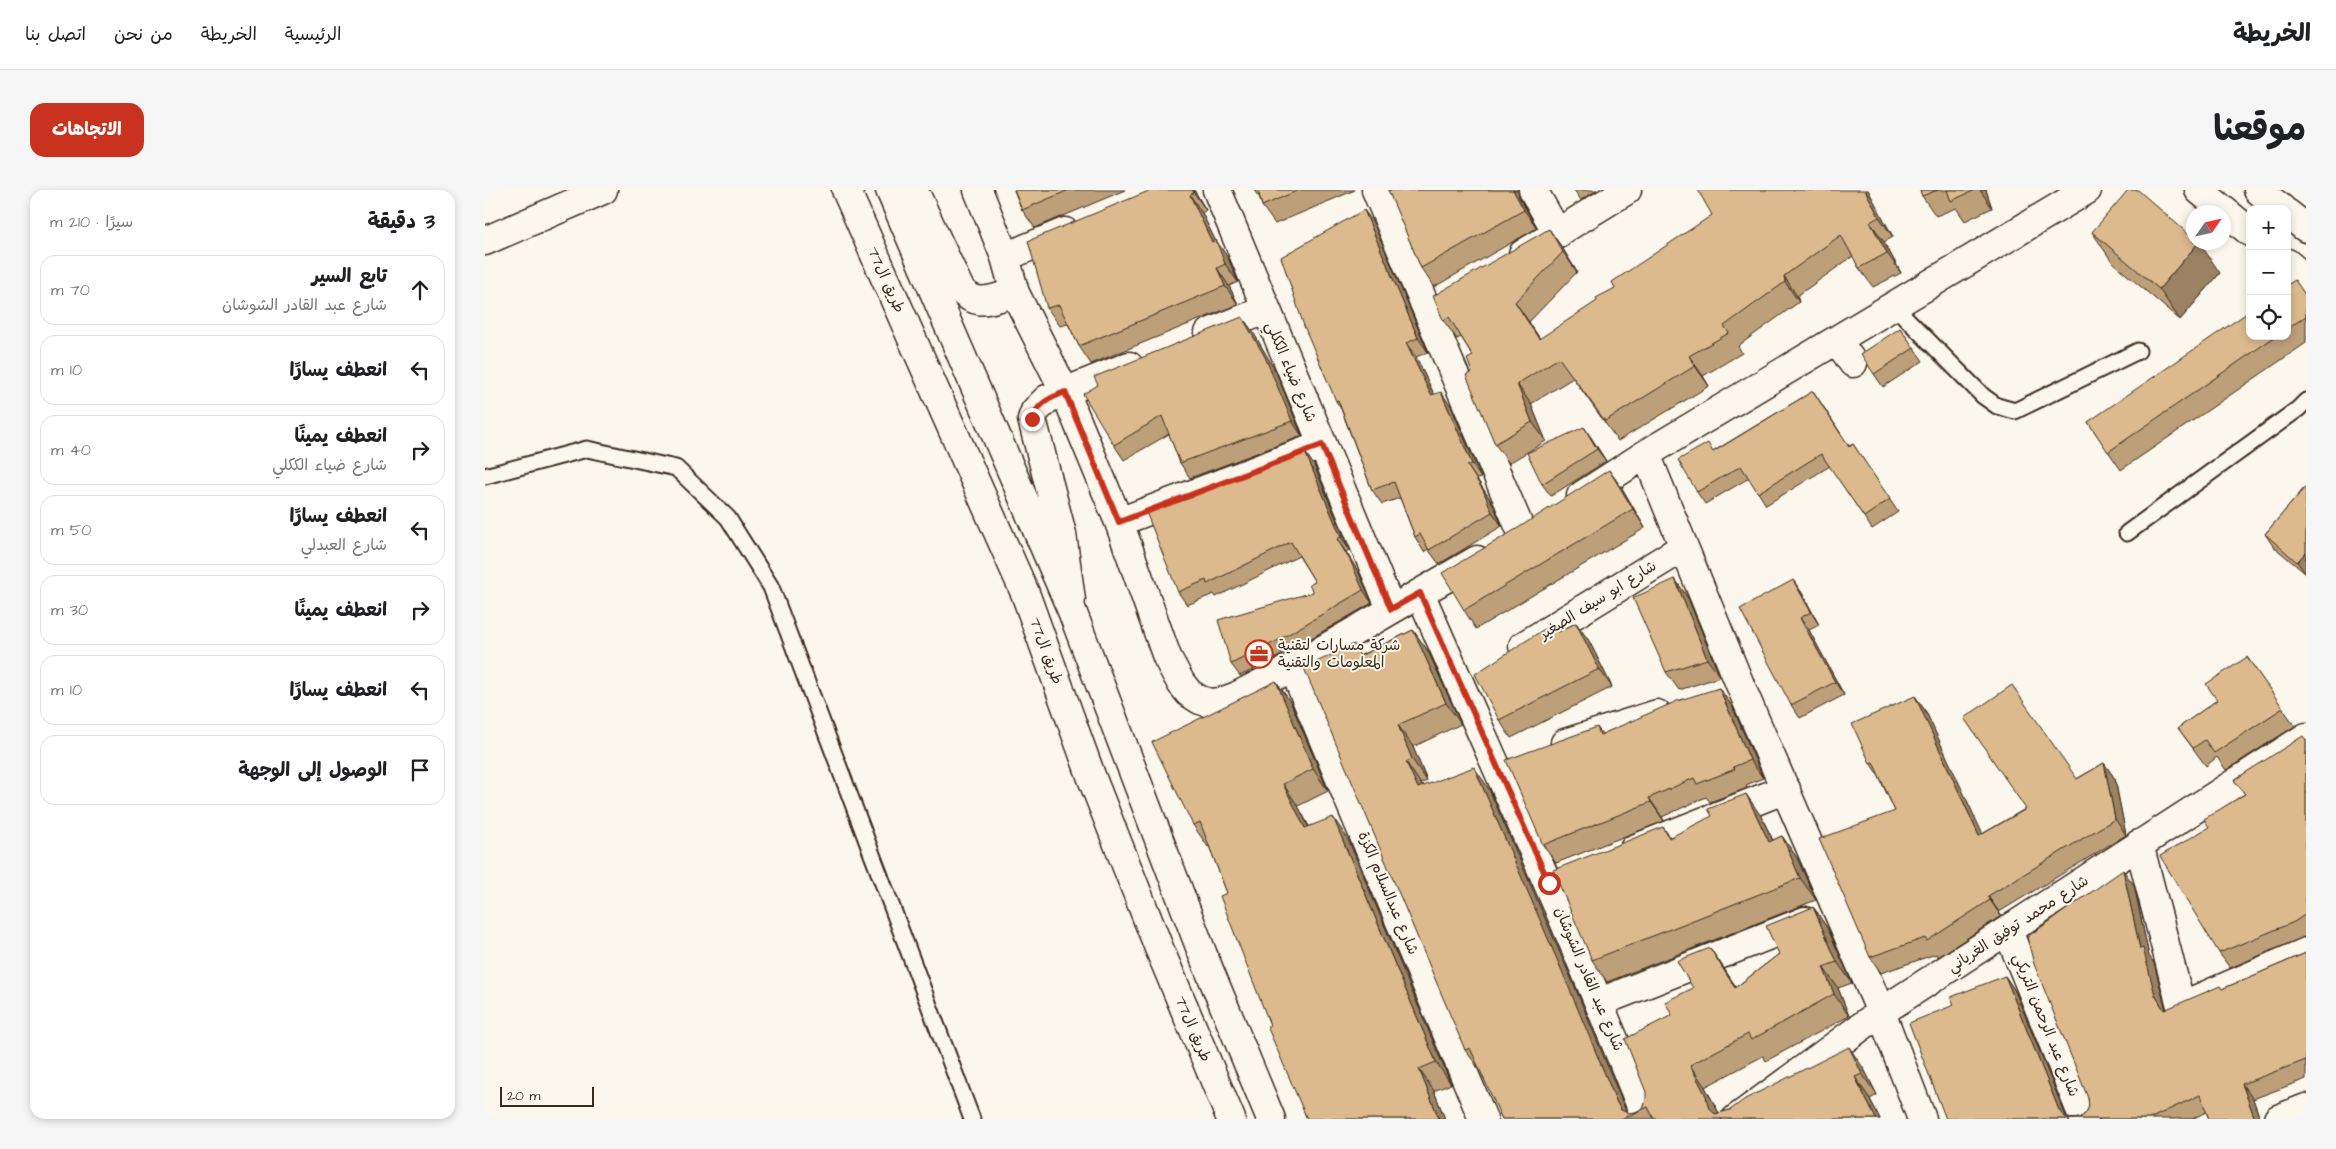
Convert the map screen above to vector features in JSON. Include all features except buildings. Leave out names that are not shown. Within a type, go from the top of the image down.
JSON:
[{"type":"street","points":[[485,241],[603,190]]},
{"type":"street","name":"طريق ال77","points":[[846,190],[1025,593],[1093,781],[1159,948],[1231,1119]]},
{"type":"street","points":[[890,190],[1073,611],[1203,955],[1271,1119]]},
{"type":"street","points":[[911,190],[918,199],[960,289],[970,299],[979,301],[1015,292]]},
{"type":"street","points":[[978,190],[1005,257],[1015,292],[1065,392],[1119,522],[1167,657],[1181,683],[1189,693],[1200,700],[1210,702],[1221,702],[1237,696],[1293,667],[1522,534],[1646,454],[2087,190]]},
{"type":"street","name":"شارع ضياء الككلي","points":[[1217,190],[1265,310],[1391,609]]},
{"type":"street","points":[[1376,190],[1437,303],[1522,534]]},
{"type":"street","points":[[1533,190],[1558,234]]},
{"type":"street","points":[[1497,268],[1558,234],[1627,190]]},
{"type":"street","points":[[2199,190],[2246,229]]},
{"type":"street","points":[[2259,190],[2277,205]]},
{"type":"street","points":[[2291,216],[2306,228]]},
{"type":"street","points":[[1005,257],[1085,224]]},
{"type":"street","points":[[2291,266],[2306,279]]},
{"type":"street","points":[[1183,344],[1265,310]]},
{"type":"street","points":[[1837,340],[1853,363]]},
{"type":"street","points":[[1073,611],[1062,534],[1032,419],[1035,411],[1047,399],[1156,355]]},
{"type":"street","points":[[1119,522],[1322,445]]},
{"type":"street","points":[[1646,454],[1741,687],[1881,1012],[1922,1119]]},
{"type":"street","name":"شارع ابو سيف الصغير","points":[[1460,685],[1684,547]]},
{"type":"street","name":"شارع عبد القادر الشوشان","points":[[1420,593],[1460,685],[1506,762],[1558,880],[1600,1002],[1646,1119]]},
{"type":"street","name":"شارع عبدالسلام الكزة","points":[[1293,667],[1483,1119]]},
{"type":"street","points":[[1713,696],[1741,687]]},
{"type":"street","points":[[1544,750],[1685,705]]},
{"type":"street","name":"شارع محمد توفيق الغرياني","points":[[1736,1119],[1881,1012],[2009,931],[2139,844],[2306,737]]},
{"type":"street","points":[[1613,858],[1785,789]]},
{"type":"street","points":[[2139,844],[2181,1006],[2306,952]]},
{"type":"street","points":[[1600,1002],[1836,909]]},
{"type":"street","name":"شارع عبد الرحمن التريكي","points":[[2009,931],[2084,1119]]},
{"type":"street","points":[[2278,1119],[2306,1108]]},
{"type":"lane","points":[[1894,306],[1983,396],[1997,406],[2015,410],[2138,351]]},
{"type":"lane","points":[[2127,533],[2298,409],[2306,401]]},
{"type":"lane","points":[[485,476],[587,449],[676,468],[728,518],[771,588],[972,1119]]},
{"type":"place","name":"شركة مسارات لتقنية المعلومات والتقنية","points":[[1259,654]]},
{"type":"route","points":[[1032,419],[1035,411],[1047,399],[1065,392],[1119,522],[1322,445],[1391,609],[1420,593],[1549,883]]}]
